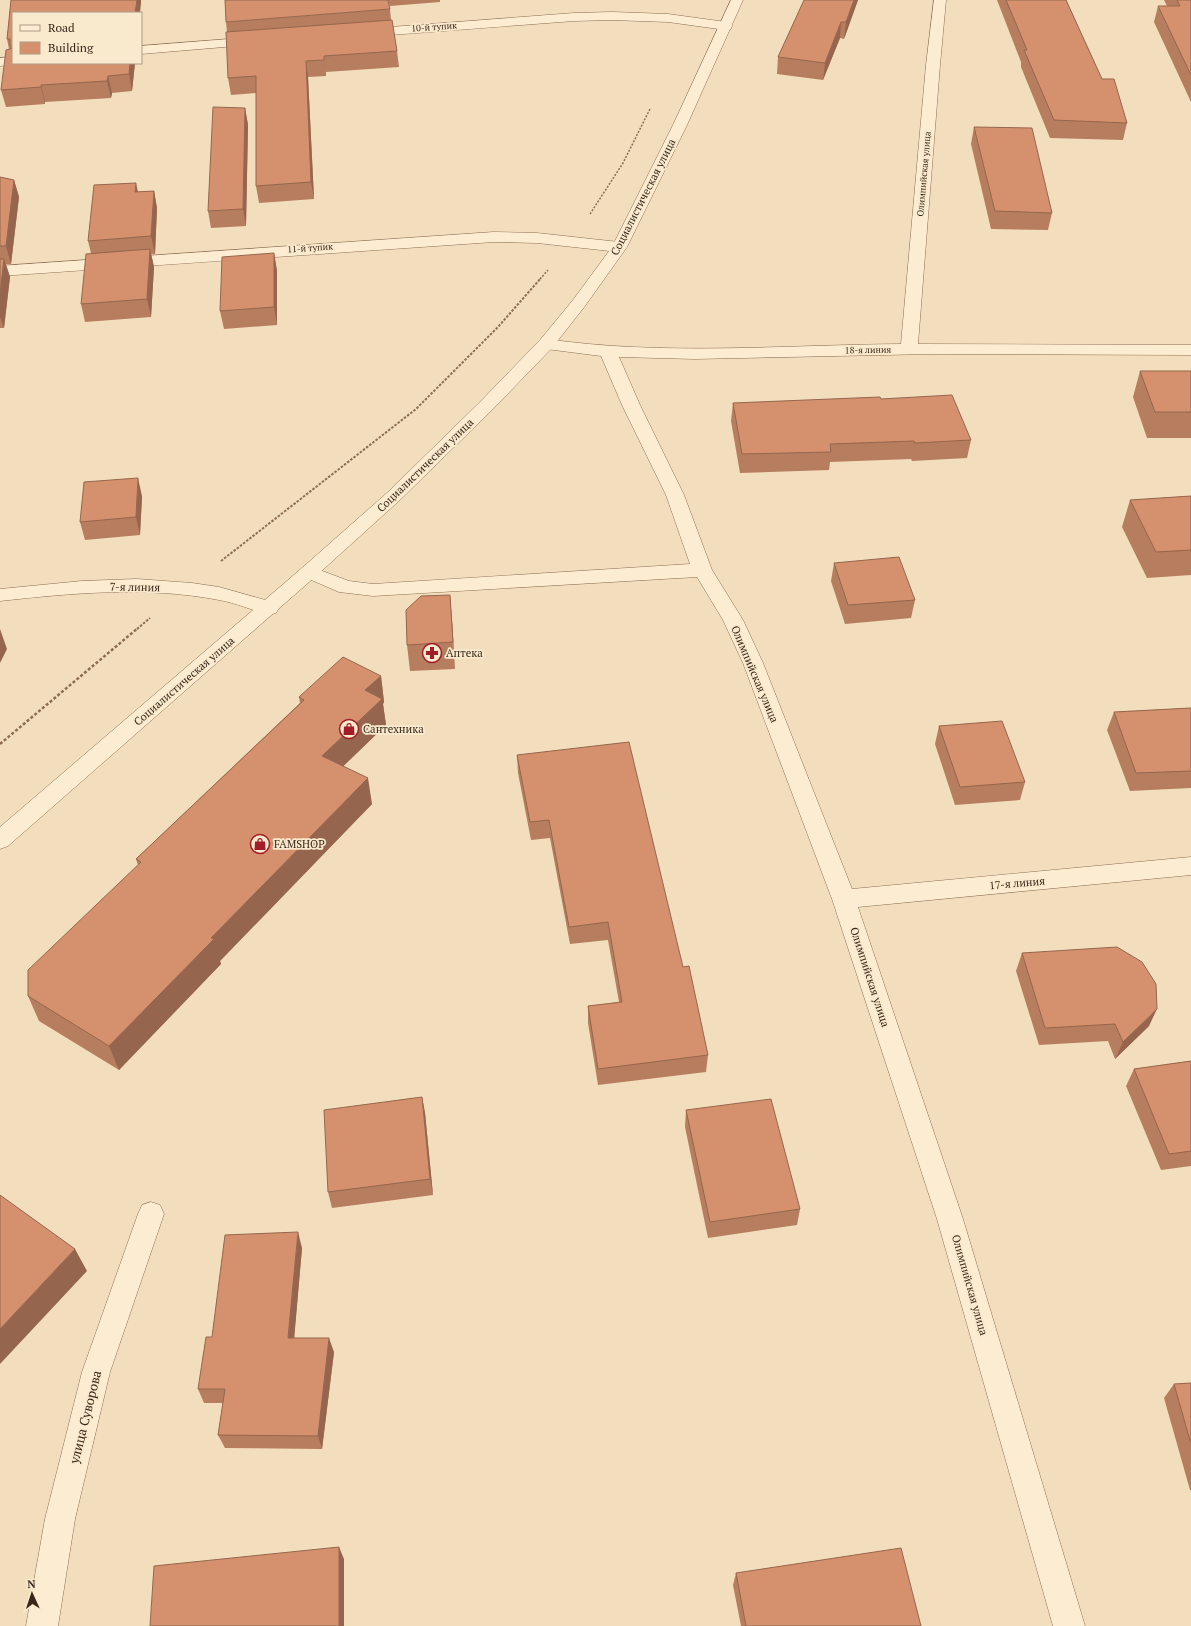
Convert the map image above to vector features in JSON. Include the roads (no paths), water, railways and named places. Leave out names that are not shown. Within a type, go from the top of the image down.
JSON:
[{"type":"street","name":"Социалистическая улица","points":[[0,840],[269,608],[400,490],[487,405],[546,344],[579,303],[619,247],[680,125],[737,0]]},
{"type":"street","name":"Олимпийская улица","points":[[909,349],[933,65],[940,0]]},
{"type":"street","name":"10-й тупик","points":[[353,34],[574,17],[612,16],[668,18],[726,26]]},
{"type":"street","points":[[142,50],[267,40]]},
{"type":"street","points":[[0,62],[12,61]]},
{"type":"street","name":"11-й тупик","points":[[0,271],[426,240],[494,237],[537,238],[619,247]]},
{"type":"street","name":"18-я линия","points":[[546,344],[608,352],[682,353],[909,349],[1191,350]]},
{"type":"street","name":"Олимпийская улица","points":[[608,352],[631,406],[675,495],[702,570],[733,620],[753,663],[844,899],[950,1219],[1069,1626]]},
{"type":"street","points":[[309,572],[346,587],[373,590],[702,570]]},
{"type":"street","name":"7-я линия","points":[[0,595],[90,587],[138,585],[186,588],[221,594],[269,608]]},
{"type":"street","name":"17-я линия","points":[[844,899],[1191,866]]},
{"type":"street","name":"улица Суворова","points":[[42,1626],[60,1519],[96,1372],[151,1214]]},
{"type":"place","name":"Аптека","points":[[432,653]]},
{"type":"place","name":"Сантехника","points":[[349,729]]},
{"type":"place","name":"FAMSHOP","points":[[260,844]]}]
